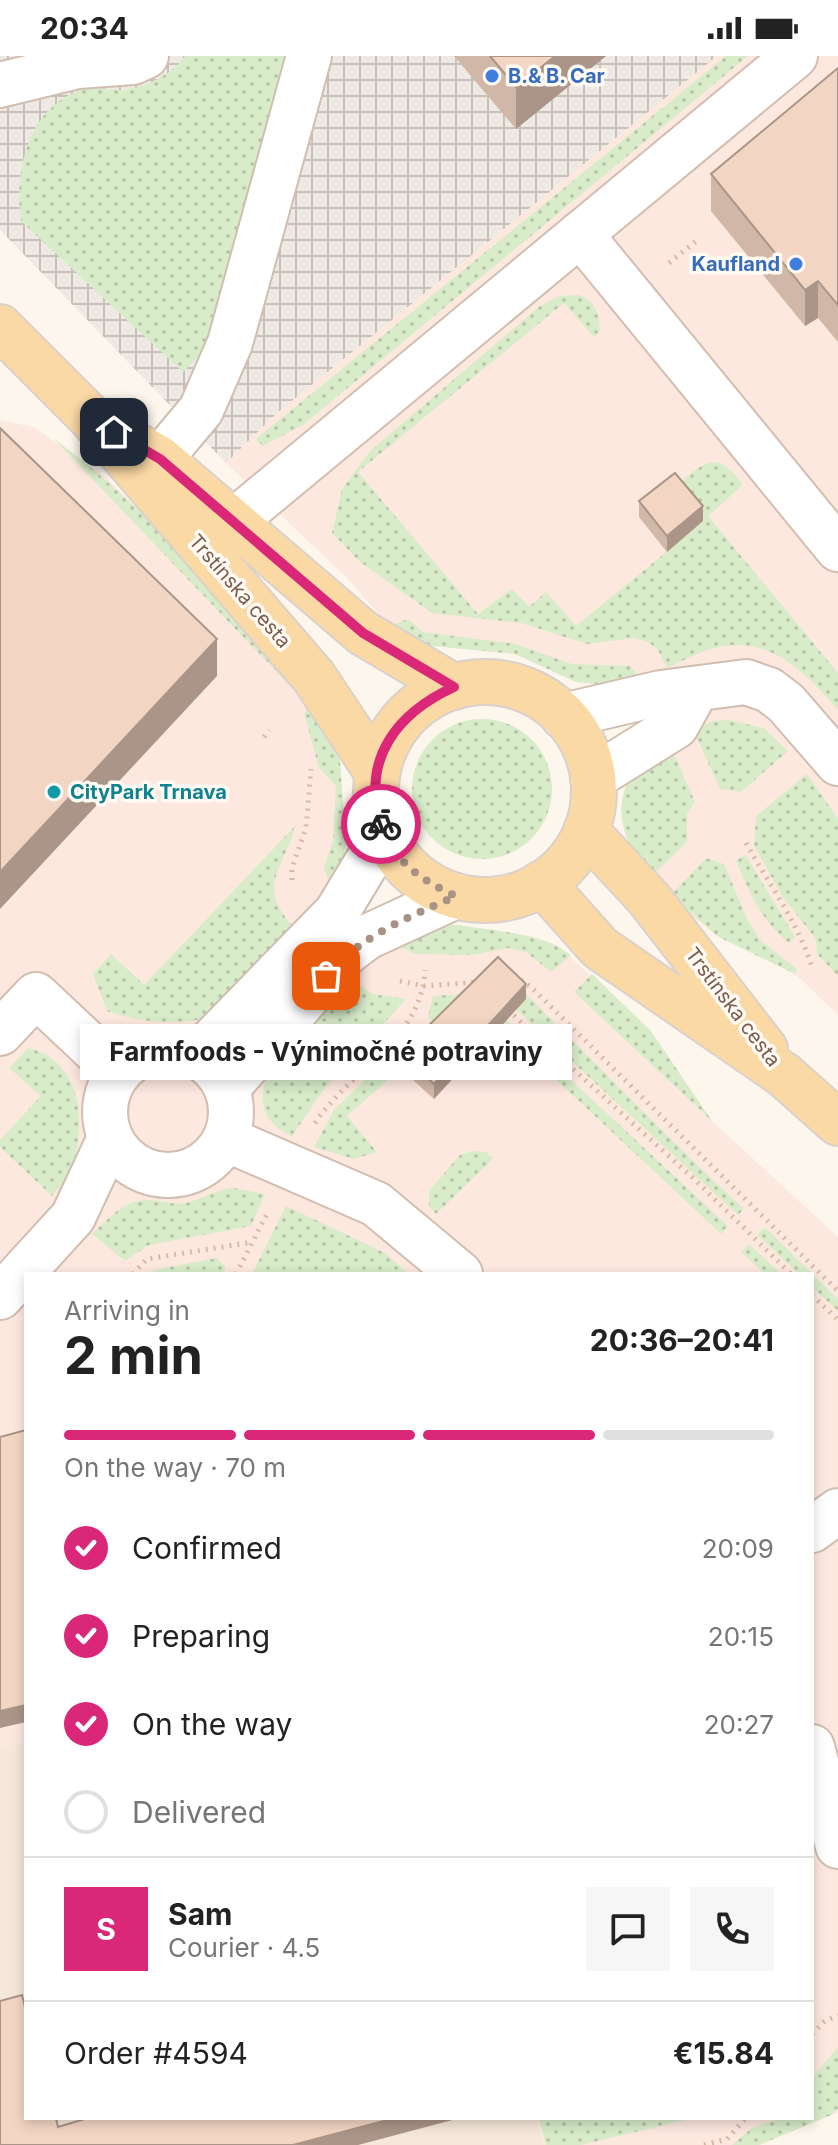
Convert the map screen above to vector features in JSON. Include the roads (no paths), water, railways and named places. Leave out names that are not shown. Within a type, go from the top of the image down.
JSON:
[{"type":"main road","name":"Trstínska cesta","points":[[6,341],[91,418],[314,677],[377,772]]},
{"type":"main road","name":"Trstínska cesta","points":[[91,418],[160,459],[363,633],[454,687]]},
{"type":"main road","points":[[500,683],[545,700],[578,734],[593,778],[594,804],[586,831],[568,860],[542,883],[515,896],[485,900],[456,896],[418,876],[402,862],[384,834],[378,815],[377,772],[386,743],[403,718],[426,699],[454,687],[500,683]]},
{"type":"main road","name":"Trstínska cesta","points":[[586,831],[649,899],[784,1075]]},
{"type":"main road","name":"Trstínska cesta","points":[[542,883],[600,948],[784,1075],[838,1123]]},
{"type":"lane","points":[[0,85],[78,66],[133,62],[146,56]]},
{"type":"lane","points":[[160,459],[201,410],[230,343],[309,56]]},
{"type":"lane","points":[[233,522],[795,56]]},
{"type":"lane","points":[[580,234],[838,549]]},
{"type":"lane","points":[[563,716],[661,693],[696,690],[724,682],[746,682],[769,690],[807,723],[838,763]]},
{"type":"lane","points":[[593,778],[676,726],[696,690]]},
{"type":"lane","points":[[197,1056],[337,912],[384,834]]},
{"type":"lane","points":[[227,1088],[346,953],[367,937],[456,896]]},
{"type":"lane","points":[[0,1033],[36,995],[118,1072]]},
{"type":"lane","points":[[73,1217],[162,1175],[199,1167],[219,1150],[226,1139],[232,1114],[227,1088],[210,1063],[176,1049],[155,1050],[135,1058],[118,1072],[105,1104],[110,1138],[123,1156],[141,1169],[162,1175]]},
{"type":"lane","points":[[0,1297],[73,1217],[110,1138]]},
{"type":"lane","points":[[226,1139],[376,1204],[458,1272]]},
{"type":"lane","points":[[814,1529],[838,1511]]},
{"type":"lane","points":[[814,1755],[838,1846]]},
{"type":"place","name":"B.& B. Car","points":[[492,76]]},
{"type":"place","name":"Kaufland","points":[[796,264]]},
{"type":"place","name":"CityPark Trnava","points":[[54,792]]},
{"type":"place","name":"Farmfoods - Výnimočné potraviny","points":[[326,976]]}]
